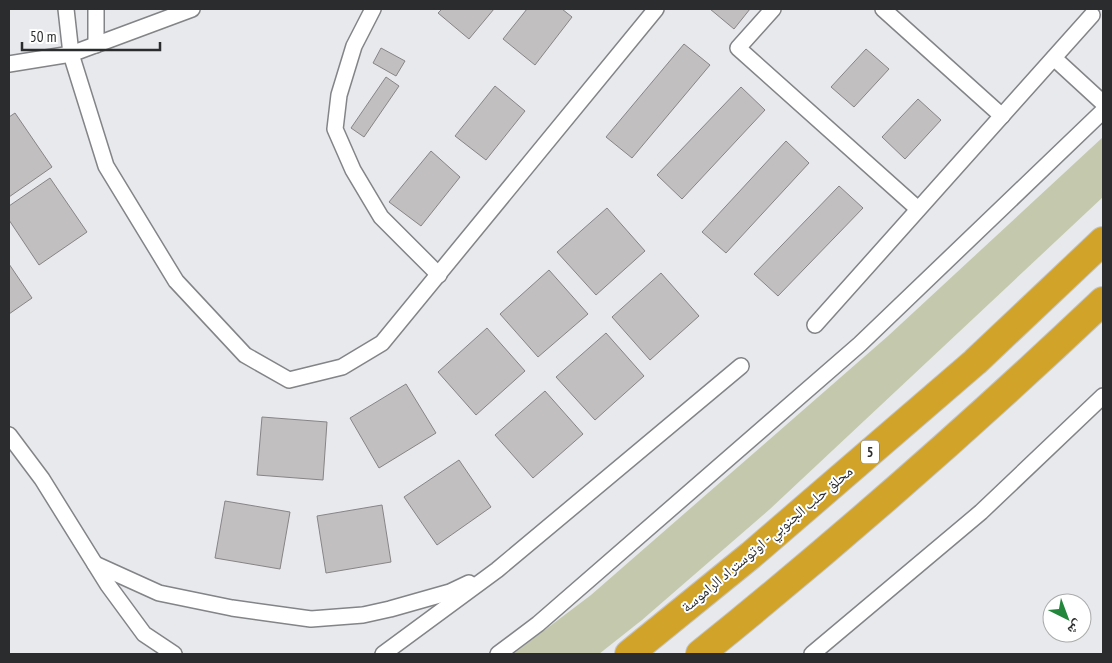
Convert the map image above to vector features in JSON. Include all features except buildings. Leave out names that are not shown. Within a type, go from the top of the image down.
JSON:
[{"type":"highway","name":"محلق حلب الجنوبي - اوتوستراد الراموسة","points":[[628,654],[751,555],[976,362],[1103,240]]},
{"type":"highway","points":[[700,654],[784,585],[997,402],[1103,301]]},
{"type":"street","points":[[66,9],[71,54],[106,166],[176,280],[245,355],[289,380],[342,367],[382,343],[656,9]]},
{"type":"street","points":[[96,9],[96,45]]},
{"type":"street","points":[[9,64],[71,54],[192,9]]},
{"type":"street","points":[[373,9],[354,46],[339,95],[335,130],[353,170],[381,218],[439,275]]},
{"type":"street","points":[[773,9],[738,48],[918,209]]},
{"type":"street","points":[[883,9],[1002,116]]},
{"type":"street","points":[[815,325],[1092,15]]},
{"type":"street","points":[[1054,58],[1103,103]]},
{"type":"street","points":[[498,654],[538,624],[860,344],[1103,111]]},
{"type":"street","points":[[383,654],[497,570],[741,366]]},
{"type":"street","points":[[812,654],[981,512],[1103,396]]},
{"type":"street","points":[[9,435],[42,479],[95,564],[144,634],[174,654]]},
{"type":"street","points":[[95,564],[159,593],[232,608],[311,619],[363,614],[390,609],[450,592],[497,570]]},
{"type":"green space","points":[[1103,137],[1103,197],[770,509],[642,620],[599,654],[513,654],[591,595],[888,336]]}]
